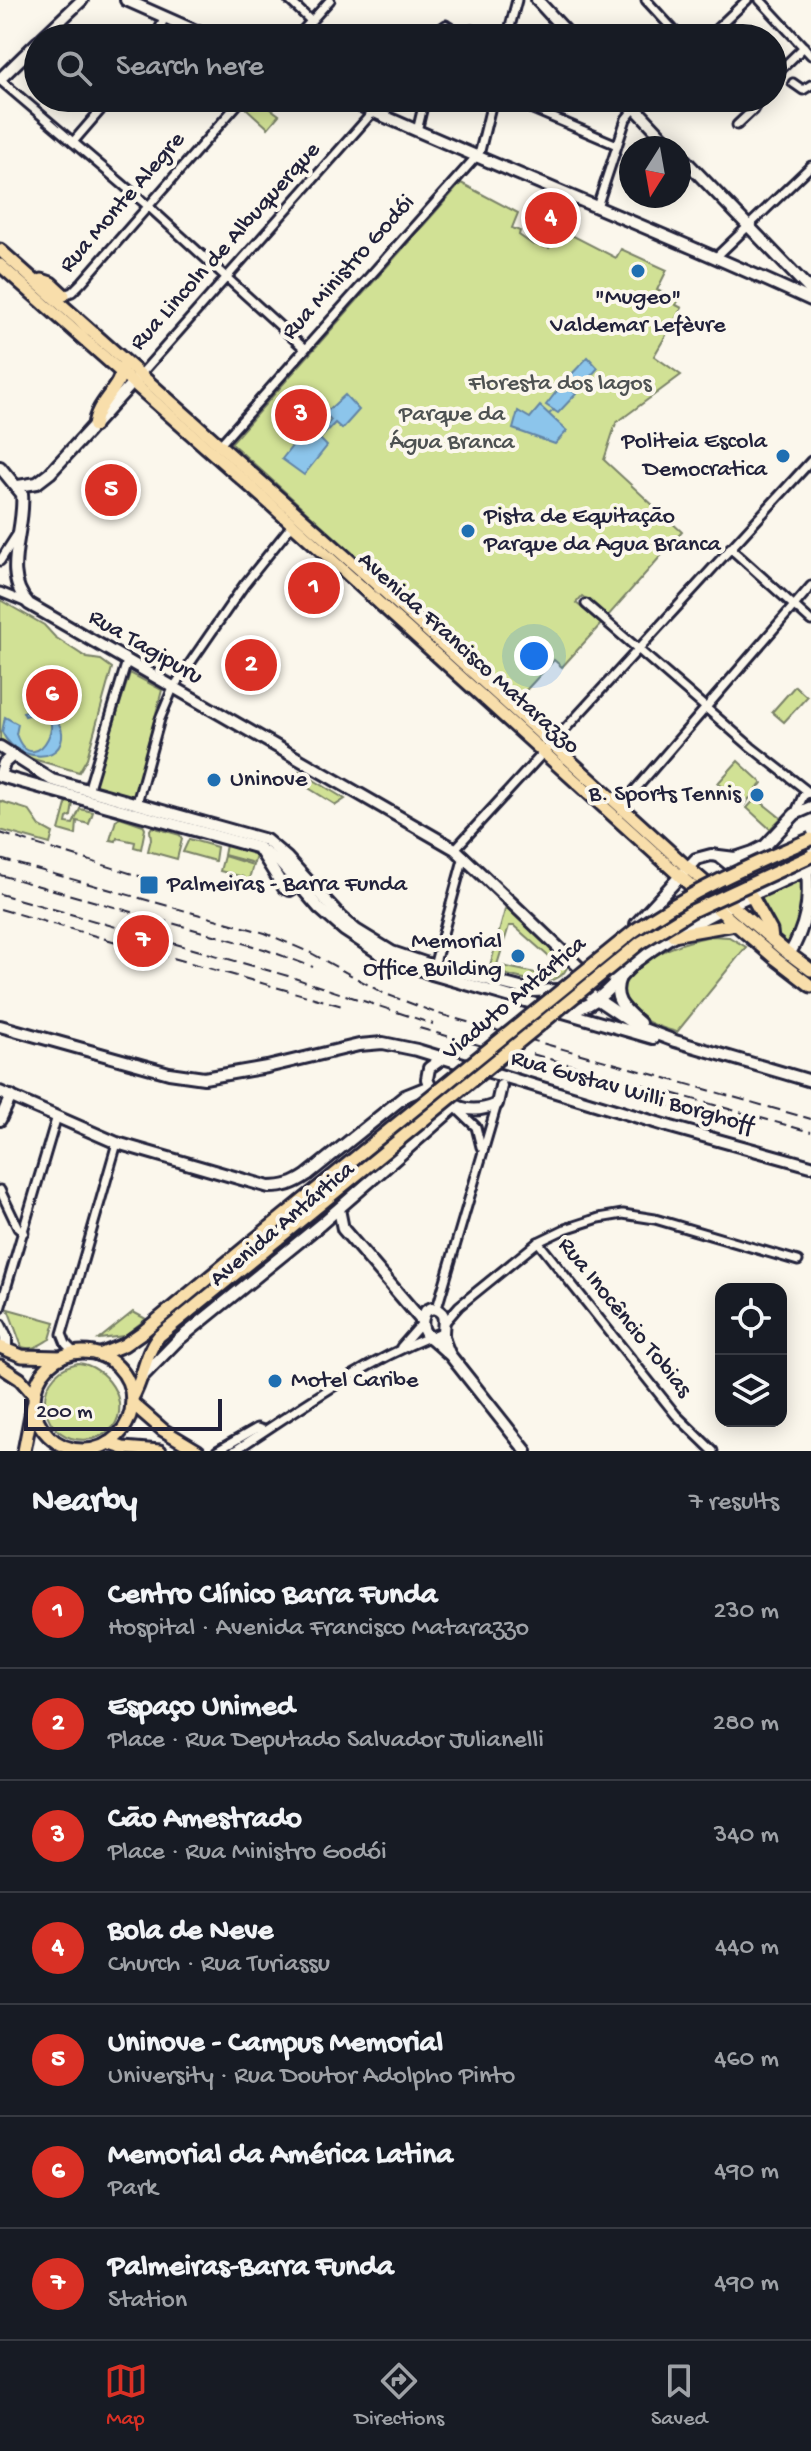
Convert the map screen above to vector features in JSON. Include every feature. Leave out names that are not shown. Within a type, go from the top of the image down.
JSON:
[{"type":"main road","name":"Avenida Francisco Matarazzo","points":[[0,243],[123,358],[137,378],[685,873],[731,904],[789,955],[811,970]]},
{"type":"main road","name":"Avenida Francisco Matarazzo","points":[[0,250],[59,296]]},
{"type":"main road","name":"Avenida Francisco Matarazzo","points":[[0,265],[122,373],[137,378]]},
{"type":"main road","name":"Avenida Francisco Matarazzo","points":[[0,273],[16,286],[26,289]]},
{"type":"main road","points":[[94,426],[97,411],[117,386],[123,358]]},
{"type":"main road","name":"Avenida Francisco Matarazzo","points":[[217,449],[292,525],[548,748],[621,806],[719,910],[811,986]]},
{"type":"main road","name":"Viaduto Antártica","points":[[270,1227],[634,931],[681,901],[811,839]]},
{"type":"main road","name":"Viaduto Antártica","points":[[278,1239],[640,943],[692,911],[811,856]]},
{"type":"main road","points":[[751,895],[771,931],[772,940]]},
{"type":"main road","points":[[673,935],[736,924]]},
{"type":"main road","name":"Avenida Antártica","points":[[99,1355],[134,1339],[270,1227]]},
{"type":"main road","name":"Avenida Antártica","points":[[132,1401],[149,1352],[159,1336],[278,1239]]},
{"type":"main road","points":[[3,1348],[22,1356],[63,1357]]},
{"type":"main road","points":[[24,1451],[27,1425],[40,1377],[46,1368],[75,1353],[99,1355],[112,1362],[122,1373],[132,1401],[130,1416],[122,1430],[99,1447]]},
{"type":"main road","points":[[0,1366],[20,1379],[34,1398],[39,1422],[53,1439],[77,1449],[99,1447],[160,1451]]},
{"type":"main road","points":[[132,1401],[163,1430],[198,1451]]},
{"type":"street","points":[[57,24],[82,0]]},
{"type":"street","points":[[126,0],[181,24]]},
{"type":"street","points":[[289,0],[311,21]]},
{"type":"street","points":[[308,24],[330,0]]},
{"type":"street","points":[[511,24],[517,0]]},
{"type":"street","points":[[537,0],[559,24]]},
{"type":"street","points":[[646,0],[668,24]]},
{"type":"street","points":[[722,24],[747,0]]},
{"type":"street","points":[[760,0],[782,24]]},
{"type":"street","points":[[162,24],[165,17]]},
{"type":"street","points":[[787,29],[811,55]]},
{"type":"street","points":[[787,63],[804,47]]},
{"type":"street","points":[[24,56],[0,79],[24,100]]},
{"type":"street","points":[[793,83],[803,90],[811,85]]},
{"type":"street","points":[[38,112],[228,277],[304,348]]},
{"type":"street","points":[[73,142],[99,112]]},
{"type":"street","name":"Rua Monte Alegre","points":[[59,296],[75,290],[231,112]]},
{"type":"street","points":[[373,112],[811,300]]},
{"type":"street","name":"Rua Lincoln de Albuquerque","points":[[137,378],[373,112]]},
{"type":"street","points":[[417,131],[422,112]]},
{"type":"street","name":"Rua Ministro Godói","points":[[217,449],[475,158],[480,151],[490,112]]},
{"type":"street","points":[[540,112],[617,145]]},
{"type":"street","points":[[597,207],[627,112]]},
{"type":"street","points":[[639,112],[662,136]]},
{"type":"street","points":[[737,125],[751,112]]},
{"type":"street","points":[[715,258],[811,166]]},
{"type":"street","points":[[691,167],[811,291]]},
{"type":"street","points":[[784,288],[793,273]]},
{"type":"street","points":[[18,486],[43,479],[137,378]]},
{"type":"street","points":[[433,970],[460,853],[548,748],[811,461]]},
{"type":"street","points":[[0,467],[18,486],[23,498],[15,576],[19,593],[29,604]]},
{"type":"street","points":[[137,803],[160,719],[173,688],[244,585],[292,525]]},
{"type":"street","points":[[0,561],[19,530]]},
{"type":"street","points":[[730,548],[811,621]]},
{"type":"street","points":[[621,806],[811,586]]},
{"type":"street","points":[[0,592],[29,604]]},
{"type":"street","name":"Rua Tagipuru","points":[[29,604],[460,853],[581,969]]},
{"type":"street","points":[[586,604],[810,792],[803,796],[795,814],[765,846],[754,863],[754,874],[760,882],[771,886]]},
{"type":"street","points":[[88,791],[127,661]]},
{"type":"street","points":[[0,747],[50,779],[266,840],[286,857],[319,908],[355,939],[399,962],[532,991],[582,989],[629,1022],[675,1041],[811,1081]]},
{"type":"street","points":[[12,756],[4,763],[0,776],[259,848],[284,888],[290,890],[302,882]]},
{"type":"street","points":[[795,814],[811,807]]},
{"type":"street","points":[[553,990],[647,916],[696,859],[717,856],[735,858],[765,846]]},
{"type":"street","points":[[717,856],[735,869],[751,895]]},
{"type":"street","points":[[528,1000],[577,1010],[597,1000],[623,972],[673,935],[731,904],[809,869],[808,911],[803,929],[789,955]]},
{"type":"street","points":[[581,969],[602,977],[623,972]]},
{"type":"street","points":[[433,970],[561,1013],[658,1040],[675,1041]]},
{"type":"street","points":[[623,972],[616,992],[620,1004],[651,1031]]},
{"type":"street","name":"Rua Gustav Willi Borghoff","points":[[0,1026],[169,1073],[204,1078],[371,1044],[403,1047],[811,1166]]},
{"type":"street","points":[[443,1058],[429,1068],[427,1079],[430,1086],[476,1127],[482,1150]]},
{"type":"street","points":[[476,1068],[501,1086],[522,1081]]},
{"type":"street","points":[[0,1120],[5,1094],[117,1143],[269,1187],[288,1186],[307,1175],[405,1096],[430,1086]]},
{"type":"street","points":[[501,1086],[439,1294],[424,1332],[450,1355],[526,1451]]},
{"type":"street","points":[[455,1107],[474,1109],[497,1104]]},
{"type":"street","name":"Avenida Antártica","points":[[141,1378],[177,1341],[339,1209],[455,1107]]},
{"type":"street","points":[[0,1309],[57,1116]]},
{"type":"street","points":[[75,1353],[62,1334],[117,1143]]},
{"type":"street","points":[[0,1190],[18,1228],[24,1232]]},
{"type":"street","points":[[339,1209],[343,1229],[409,1304],[446,1321]]},
{"type":"street","points":[[450,1355],[443,1333],[446,1321],[459,1306],[538,1242],[587,1221],[623,1214],[655,1219],[798,1261]]},
{"type":"street","points":[[321,1224],[343,1229]]},
{"type":"street","name":"Rua Inocêncio Tobias","points":[[538,1242],[676,1415],[709,1450]]},
{"type":"street","points":[[400,1349],[429,1314],[459,1306]]},
{"type":"street","points":[[0,1325],[6,1338],[3,1348]]},
{"type":"street","points":[[234,1451],[263,1430],[400,1349],[443,1333]]},
{"type":"street","points":[[217,1451],[257,1428],[263,1430]]},
{"type":"green space","points":[[250,112],[275,112],[279,115],[268,128]]},
{"type":"green space","name":"Parque da Água Branca","points":[[461,183],[518,213],[512,228],[520,231],[519,235],[532,244],[549,248],[558,228],[616,258],[621,249],[667,270],[657,290],[678,301],[676,305],[682,308],[654,356],[681,375],[616,423],[604,460],[682,532],[608,616],[582,596],[576,603],[601,624],[562,667],[554,660],[516,701],[231,443]]},
{"type":"green space","points":[[0,600],[44,625],[55,637],[87,658],[101,660],[112,668],[87,758],[79,772],[22,756],[0,742]]},
{"type":"green space","points":[[130,673],[162,690],[134,799],[93,788]]},
{"type":"green space","points":[[795,686],[807,697],[784,722],[772,712]]},
{"type":"green space","points":[[738,761],[762,783],[744,805],[718,783]]},
{"type":"green space","points":[[299,771],[345,799],[336,805],[294,779]]},
{"type":"green space","points":[[68,797],[95,805],[94,808],[73,803],[71,816],[66,823],[73,824],[80,809],[93,812],[89,824],[77,821],[76,835],[59,830]]},
{"type":"green space","points":[[756,798],[781,818],[770,829],[747,808]]},
{"type":"green space","points":[[0,801],[29,810],[40,826],[53,833],[50,844],[0,830]]},
{"type":"green space","points":[[111,809],[257,851],[254,863],[224,855],[226,845],[110,813]]},
{"type":"green space","points":[[120,817],[143,825],[141,849],[134,847],[135,842],[117,838],[116,841],[110,840],[116,820]]},
{"type":"green space","points":[[152,827],[180,835],[182,839],[177,859],[148,851]]},
{"type":"green space","points":[[189,839],[217,847],[215,861],[183,852]]},
{"type":"green space","points":[[224,856],[253,865],[246,889],[241,887],[243,877],[220,871]]},
{"type":"green space","points":[[801,878],[802,913],[789,944],[776,934],[757,897]]},
{"type":"green space","points":[[506,906],[568,965],[563,974],[545,981],[521,979],[489,970]],"holes":[[[509,926],[514,926],[557,964],[557,969],[545,975],[497,965]]]},
{"type":"green space","points":[[711,936],[729,937],[746,947],[677,1032],[652,1024],[626,1002],[622,994],[626,982],[644,962],[671,948]]},
{"type":"green space","points":[[8,1309],[55,1322],[50,1339],[33,1348],[22,1347]]},
{"type":"green space","points":[[133,1312],[146,1319],[124,1336],[99,1339]]},
{"type":"green space","points":[[78,1363],[98,1370],[113,1386],[117,1396],[118,1417],[113,1427],[92,1439],[74,1439],[60,1433],[46,1409],[45,1395],[51,1381],[61,1370]]},
{"type":"water","points":[[588,357],[598,368],[577,392],[566,380]]},
{"type":"water","points":[[564,382],[576,394],[558,413],[546,405]]},
{"type":"water","points":[[345,395],[359,410],[342,429],[335,423],[320,439],[327,446],[304,475],[282,459],[307,427],[317,436],[331,420],[325,413]]},
{"type":"water","points":[[540,406],[567,431],[555,444],[513,429],[518,411],[530,418]]},
{"type":"water","points":[[23,712],[45,713],[55,719],[61,728],[59,747],[51,753],[40,756],[25,753],[14,747],[2,732],[5,717],[18,724],[16,734],[24,748],[33,751],[41,747],[51,728],[49,719],[41,714],[25,716]]},
{"type":"waterway","points":[[549,414],[554,410]]},
{"type":"railway","points":[[0,833],[149,879]]},
{"type":"railway","points":[[0,859],[265,933],[311,953],[383,993],[439,1014],[811,1119]]},
{"type":"railway","points":[[0,875],[264,949],[313,967]]},
{"type":"railway","points":[[0,894],[288,976],[433,1024]]},
{"type":"railway","points":[[0,909],[346,1007]]},
{"type":"railway","points":[[419,1028],[542,1063]]},
{"type":"railway","points":[[532,1054],[811,1132]]},
{"type":"railway","points":[[642,1096],[698,1116]]},
{"type":"place","name":"Bola de Neve","points":[[551,218]]},
{"type":"place","name":"\"Mugeo\" Valdemar Lefèvre","points":[[638,271]]},
{"type":"place","name":"Cão Amestrado","points":[[301,415]]},
{"type":"place","name":"Politeia Escola Democratica","points":[[783,456]]},
{"type":"place","name":"Uninove - Campus Memorial","points":[[111,490]]},
{"type":"place","name":"Pista de Equitação Parque da Agua Branca","points":[[468,531]]},
{"type":"place","name":"Centro Clínico Barra Funda","points":[[314,588]]},
{"type":"place","name":"Espaço Unimed","points":[[251,665]]},
{"type":"place","name":"Memorial da América Latina","points":[[52,695]]},
{"type":"place","name":"Uninove","points":[[214,780]]},
{"type":"place","name":"B. Sports Tennis","points":[[757,795]]},
{"type":"place","name":"Palmeiras - Barra Funda","points":[[149,885]]},
{"type":"place","name":"Palmeiras-Barra Funda","points":[[143,941]]},
{"type":"place","name":"Memorial Office Building","points":[[518,956]]},
{"type":"place","name":"Motel Caribe","points":[[275,1381]]},
{"type":"park label","name":"Floresta dos lagos","points":[[560,384]]}]
